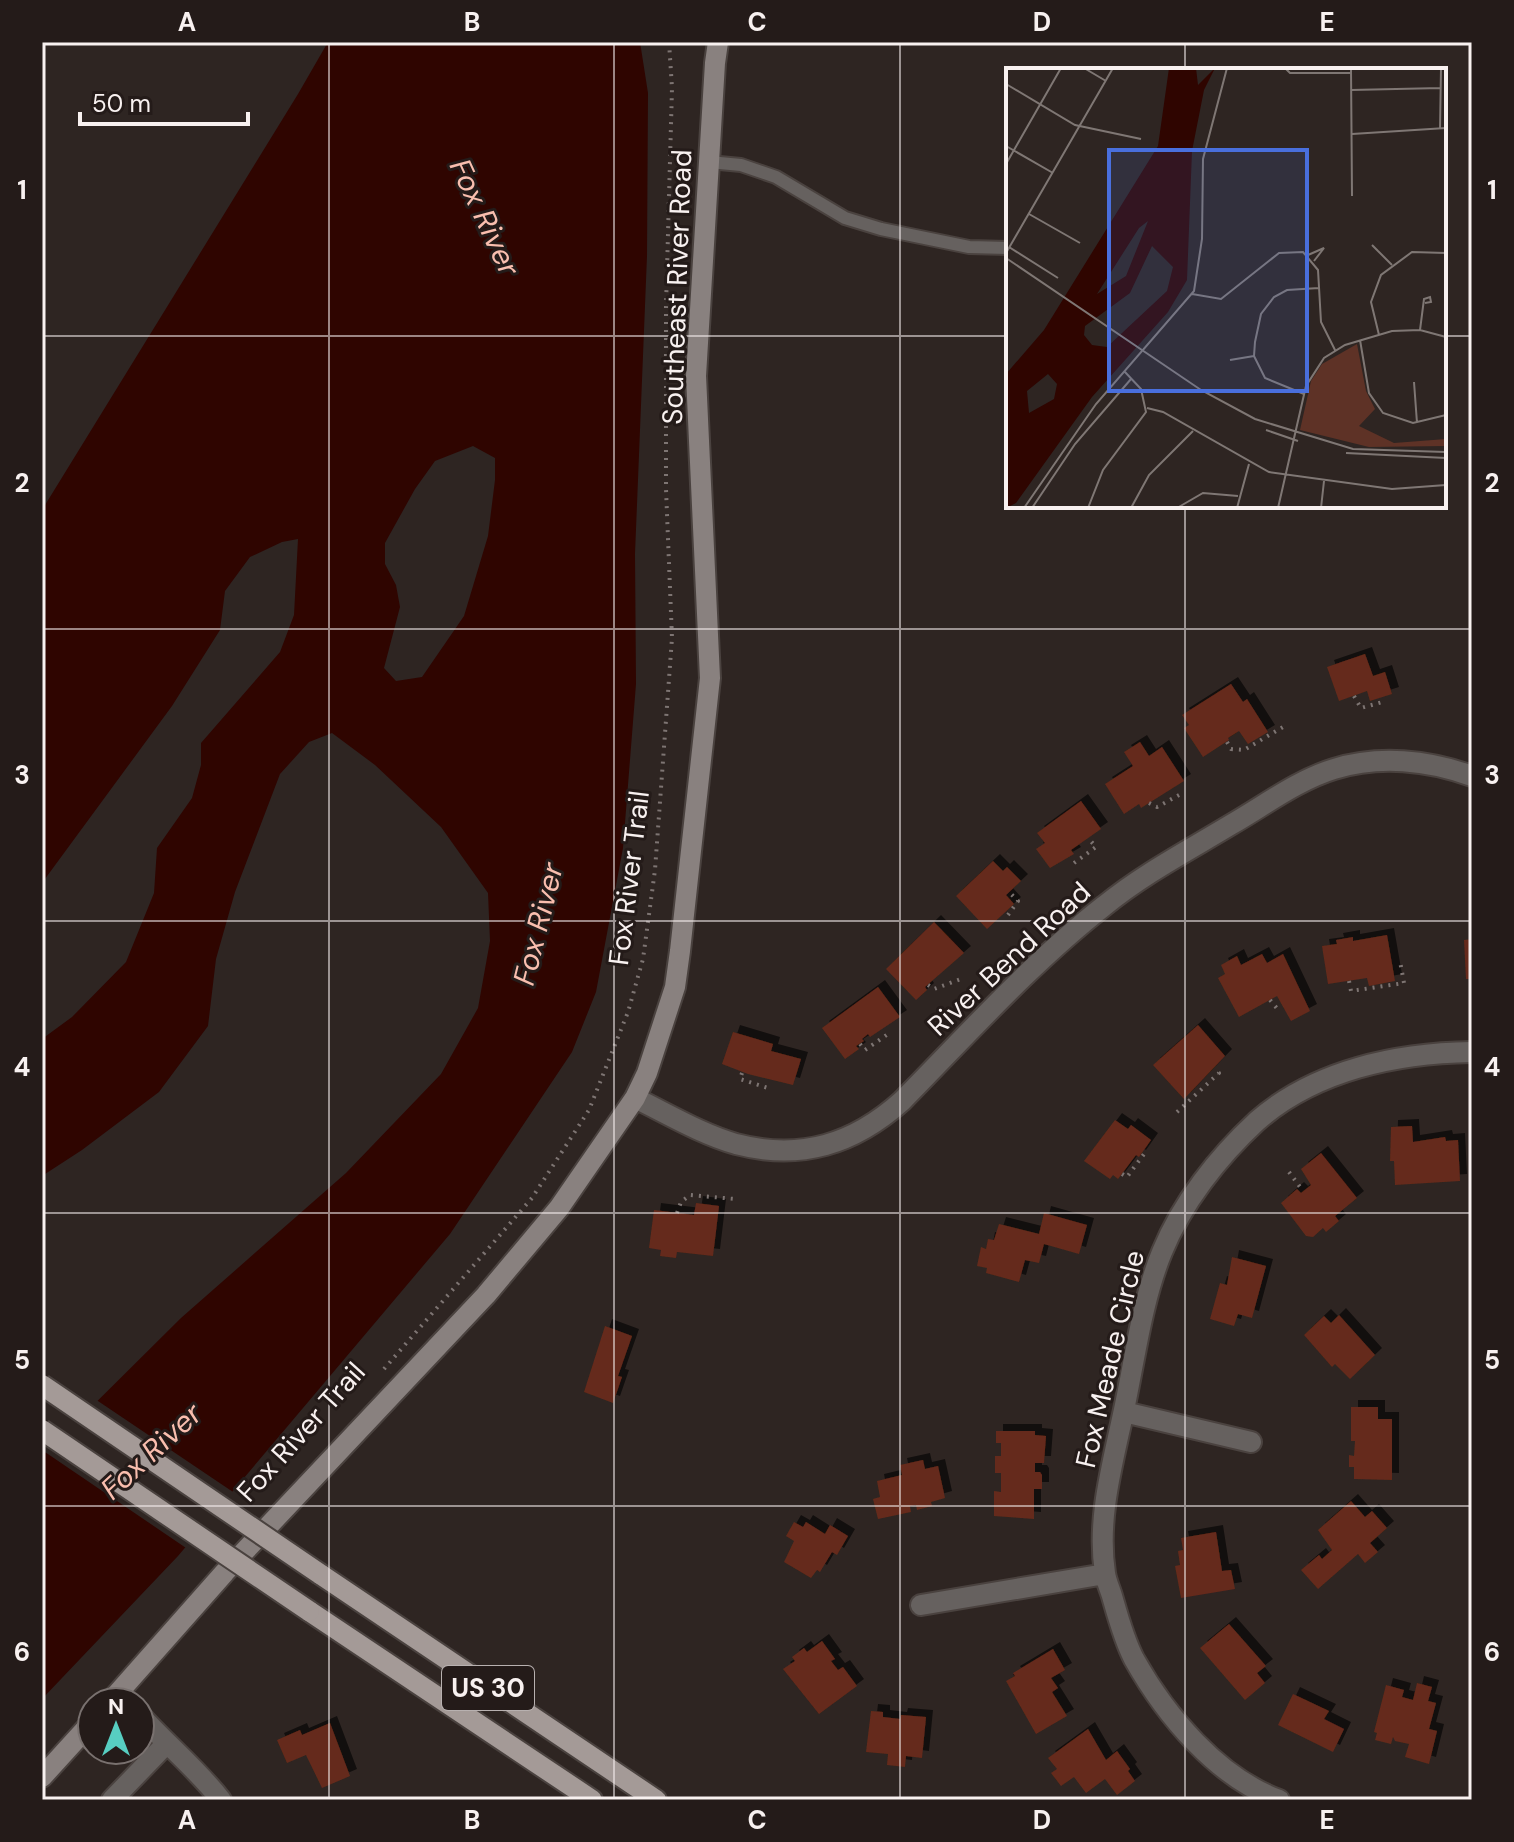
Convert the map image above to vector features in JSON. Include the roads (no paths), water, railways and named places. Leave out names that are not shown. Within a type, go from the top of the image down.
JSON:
[{"type":"main road","name":"US 30","points":[[42,1385],[656,1800]]},
{"type":"main road","name":"US 30","points":[[42,1430],[592,1800]]},
{"type":"street","name":"Southeast River Road","points":[[130,1686],[225,1572],[486,1295],[559,1208],[635,1098],[662,1032],[675,987],[710,678],[696,376],[718,42]]},
{"type":"street","name":"River Bend Road","points":[[635,1098],[736,1144],[800,1150],[855,1135],[880,1120],[902,1101],[1047,955],[1107,903],[1141,879],[1296,786],[1334,769],[1395,761],[1425,762],[1472,776]]},
{"type":"street","name":"Fox Meade Circle","points":[[1279,1800],[1220,1765],[1192,1739],[1163,1703],[1133,1658],[1105,1574],[1107,1500],[1138,1338],[1161,1254],[1176,1224],[1225,1153],[1259,1120],[1317,1083],[1358,1067],[1400,1059],[1472,1052]]},
{"type":"street","points":[[1124,1412],[1251,1442]]},
{"type":"street","points":[[921,1605],[1105,1574]]},
{"type":"street","points":[[156,1733],[209,1784],[221,1800]]},
{"type":"street","points":[[42,1777],[76,1740]]},
{"type":"street","points":[[112,1800],[166,1744]]},
{"type":"lane","points":[[709,162],[741,165],[776,177],[845,218],[881,229],[969,247],[1006,248]]},
{"type":"water","name":"Fox River","points":[[328,42],[640,42],[648,93],[647,256],[635,554],[636,684],[623,848],[596,992],[572,1052],[450,1234],[178,1556],[42,1699],[42,1456],[181,1318],[346,1173],[441,1074],[478,1008],[490,941],[488,893],[441,827],[375,765],[332,733],[309,742],[280,774],[235,892],[216,959],[208,1026],[159,1092],[42,1176],[42,1039],[72,1017],[126,962],[154,893],[157,848],[192,798],[201,765],[201,743],[280,652],[294,615],[298,539],[282,542],[250,557],[225,591],[220,630],[172,706],[42,883],[42,510]],"holes":[[[473,446],[495,458],[488,536],[464,616],[422,677],[396,681],[384,668],[400,607],[396,585],[385,564],[385,543],[415,489],[435,461]]]}]
